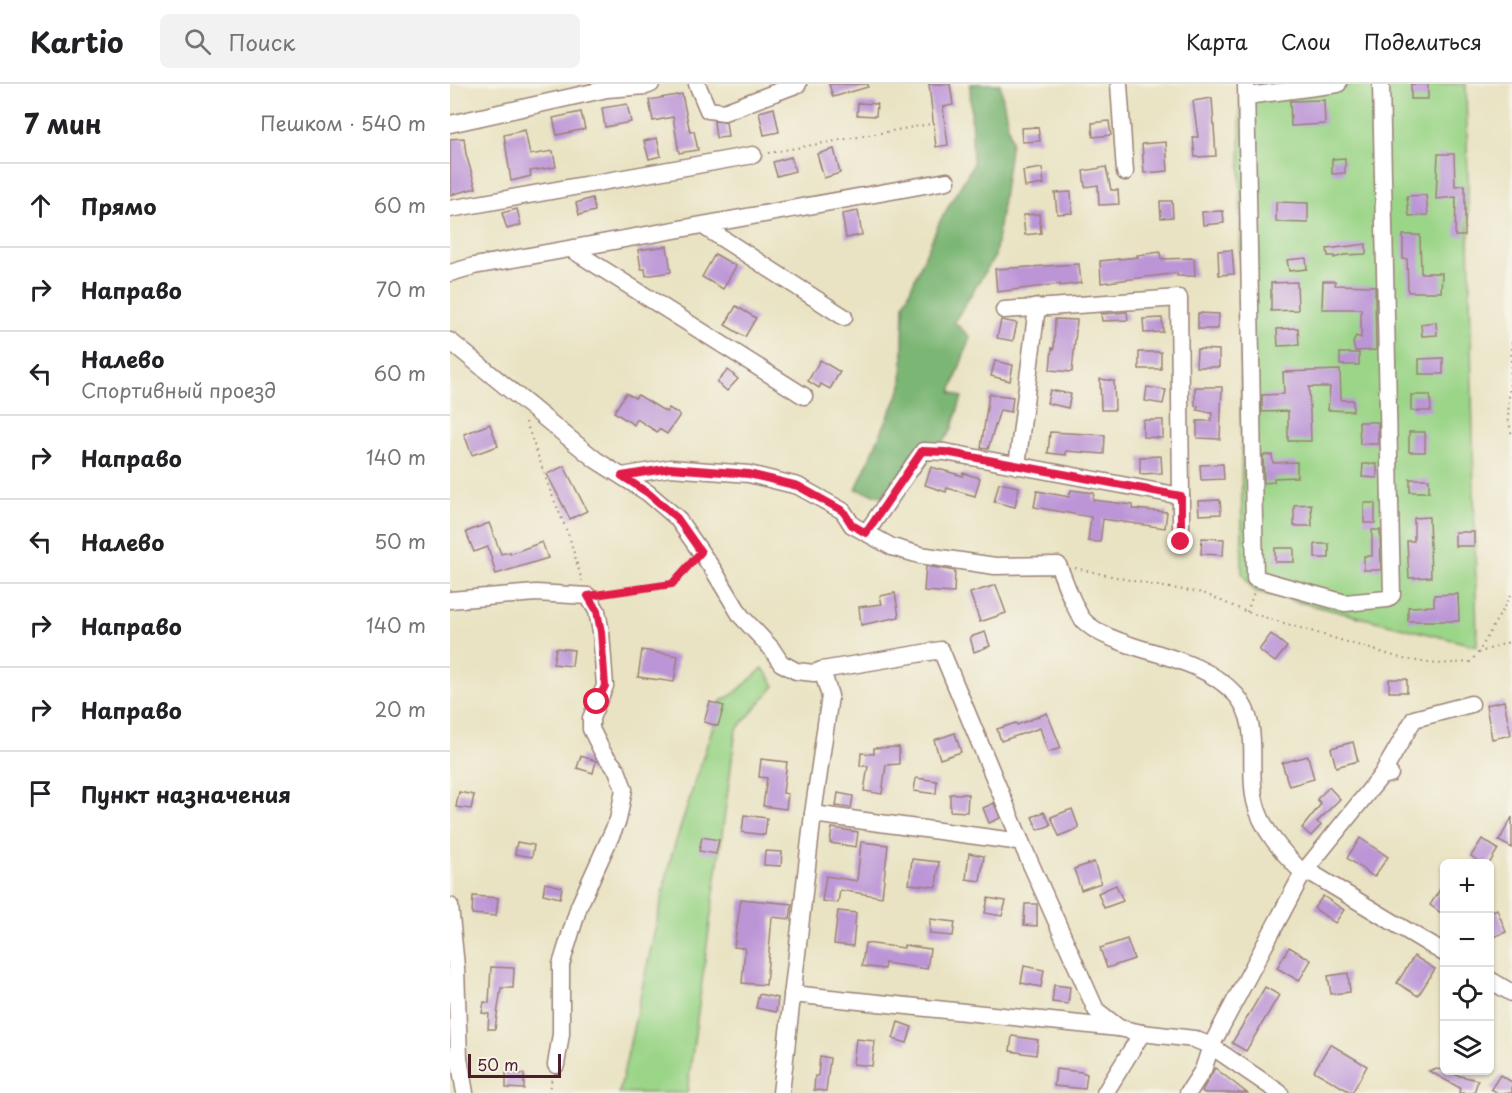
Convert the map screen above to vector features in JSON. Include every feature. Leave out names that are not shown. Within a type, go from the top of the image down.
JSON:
[{"type":"street","points":[[450,124],[606,86],[651,84]]},
{"type":"street","points":[[697,84],[708,110],[724,112],[798,84]]},
{"type":"street","points":[[1119,84],[1125,172]]},
{"type":"street","points":[[1338,84],[1246,90],[1255,578],[1345,603],[1388,599],[1392,595],[1381,84]]},
{"type":"street","points":[[450,209],[753,155]]},
{"type":"street","points":[[450,273],[474,266],[947,181]]},
{"type":"street","points":[[703,226],[844,317]]},
{"type":"street","points":[[571,249],[804,396]]},
{"type":"street","points":[[1004,310],[1179,298],[1181,542]]},
{"type":"street","points":[[1017,466],[1037,307]]},
{"type":"street","points":[[450,341],[596,460],[648,493],[677,518],[741,616],[771,648],[781,663],[796,671],[814,673],[941,650],[1096,1010],[1119,1028]]},
{"type":"street","points":[[866,533],[922,451],[945,452],[1181,496]]},
{"type":"street","points":[[622,476],[670,468],[749,474],[798,486],[843,511],[852,525],[892,547],[970,564],[1058,565],[1084,621],[1105,636],[1204,670],[1223,682],[1238,697],[1246,710],[1252,736],[1255,801],[1262,820],[1284,854],[1303,873],[1313,874],[1440,951]]},
{"type":"street","points":[[450,600],[536,593],[588,596],[597,611],[605,686],[591,718],[591,729],[603,753],[617,770],[624,789],[618,820],[579,906],[561,965],[561,1034],[556,1065]]},
{"type":"street","points":[[781,1093],[813,814],[830,696],[822,670]]},
{"type":"street","points":[[1188,1093],[1203,1070],[1210,1046],[1303,873],[1386,775],[1414,719],[1471,704]]},
{"type":"street","points":[[813,814],[1022,842]]},
{"type":"street","points":[[450,906],[456,967],[455,1058],[465,1093]]},
{"type":"street","points":[[1494,982],[1512,993]]},
{"type":"street","points":[[792,994],[1119,1028],[1194,1039],[1210,1046],[1280,1093]]},
{"type":"street","points":[[1105,1093],[1142,1033]]},
{"type":"path","points":[[753,155],[936,123]]},
{"type":"path","points":[[1512,342],[1508,417],[1512,436]]},
{"type":"path","points":[[519,396],[530,437],[570,538],[588,596],[672,584],[701,552]]},
{"type":"path","points":[[1058,565],[1152,585],[1203,593],[1247,612],[1404,659],[1436,664],[1470,662],[1478,653],[1512,593]]},
{"type":"path","points":[[1247,612],[1254,591],[1255,578]]},
{"type":"path","points":[[1478,653],[1512,641]]},
{"type":"green space","points":[[970,84],[1000,84],[1011,141],[995,256],[954,322],[970,337],[951,392],[962,397],[951,431],[922,470],[880,496],[856,489],[902,386],[904,304],[940,221],[973,165]]},
{"type":"green space","points":[[1240,84],[1466,84],[1477,646],[1254,591],[1242,573]]},
{"type":"green space","points":[[763,668],[775,686],[736,730],[687,1093],[619,1093],[671,857],[721,701],[735,693]]},
{"type":"building","points":[[829,84],[868,84],[868,87],[833,97]]},
{"type":"building","points":[[929,84],[950,84],[953,105],[943,107],[948,145],[936,147]]},
{"type":"building","points":[[1411,84],[1428,84],[1428,99],[1411,99]]},
{"type":"building","points":[[682,94],[690,132],[694,131],[698,150],[679,153],[673,117],[653,121],[649,100]]},
{"type":"building","points":[[1212,98],[1216,156],[1195,157],[1193,137],[1198,137],[1193,101]]},
{"type":"building","points":[[1324,100],[1325,124],[1291,126],[1290,101]]},
{"type":"building","points":[[858,103],[877,104],[876,116],[857,115]]},
{"type":"building","points":[[627,104],[631,122],[605,127],[602,108]]},
{"type":"building","points":[[774,108],[779,132],[764,135],[759,112]]},
{"type":"building","points":[[581,112],[585,129],[557,135],[553,118]]},
{"type":"building","points":[[714,121],[726,122],[728,137],[716,138]]},
{"type":"building","points":[[1109,121],[1111,135],[1093,137],[1092,123]]},
{"type":"building","points":[[1038,127],[1040,141],[1022,142],[1021,128]]},
{"type":"building","points":[[525,130],[530,155],[553,151],[556,167],[530,171],[531,176],[511,181],[504,135]]},
{"type":"building","points":[[464,138],[476,188],[450,195],[450,139]]},
{"type":"building","points":[[657,138],[661,156],[649,159],[644,141]]},
{"type":"building","points":[[1166,142],[1168,171],[1144,173],[1142,144]]},
{"type":"building","points":[[834,149],[840,173],[824,178],[817,154]]},
{"type":"building","points":[[1438,154],[1454,154],[1455,186],[1465,185],[1465,236],[1455,236],[1456,197],[1436,199]]},
{"type":"building","points":[[791,157],[795,171],[777,176],[773,162]]},
{"type":"building","points":[[1345,158],[1345,173],[1332,174],[1332,159]]},
{"type":"building","points":[[1106,167],[1111,190],[1118,190],[1119,204],[1099,205],[1098,185],[1085,187],[1083,171]]},
{"type":"building","points":[[1042,168],[1044,184],[1025,187],[1023,171]]},
{"type":"building","points":[[1071,192],[1072,213],[1057,214],[1055,193]]},
{"type":"building","points":[[1426,195],[1428,215],[1409,216],[1407,196]]},
{"type":"building","points":[[592,198],[595,211],[579,215],[576,203]]},
{"type":"building","points":[[1160,201],[1172,201],[1173,217],[1161,218]]},
{"type":"building","points":[[1276,202],[1308,203],[1308,223],[1276,222]]},
{"type":"building","points":[[517,209],[521,225],[507,229],[502,213]]},
{"type":"building","points":[[858,211],[862,235],[846,238],[842,214]]},
{"type":"building","points":[[1223,211],[1224,223],[1203,225],[1202,212]]},
{"type":"building","points":[[1039,214],[1041,233],[1025,235],[1023,215]]},
{"type":"building","points":[[1403,235],[1420,235],[1421,273],[1442,273],[1441,292],[1408,292],[1407,259],[1403,259]]},
{"type":"building","points":[[1366,244],[1366,254],[1334,258],[1334,256],[1328,256],[1327,249]]},
{"type":"building","points":[[667,246],[671,272],[646,276],[645,269],[641,269],[638,250]]},
{"type":"building","points":[[1232,250],[1234,274],[1219,275],[1218,251]]},
{"type":"building","points":[[1160,252],[1161,259],[1194,258],[1195,276],[1177,276],[1177,273],[1101,283],[1100,261]]},
{"type":"building","points":[[715,254],[736,266],[723,289],[702,277]]},
{"type":"building","points":[[1306,258],[1307,269],[1289,271],[1287,260]]},
{"type":"building","points":[[1079,264],[1081,283],[997,292],[995,269]]},
{"type":"building","points":[[1323,281],[1335,281],[1335,285],[1375,286],[1376,350],[1355,351],[1353,343],[1356,336],[1361,338],[1361,309],[1322,309]]},
{"type":"building","points":[[1297,282],[1298,310],[1271,311],[1271,283]]},
{"type":"building","points":[[736,306],[756,318],[745,337],[725,325]]},
{"type":"building","points":[[1127,312],[1128,320],[1102,321],[1101,314]]},
{"type":"building","points":[[1198,313],[1219,314],[1218,329],[1198,329]]},
{"type":"building","points":[[1162,318],[1163,332],[1144,333],[1143,319]]},
{"type":"building","points":[[1055,319],[1077,320],[1072,372],[1050,370],[1052,348],[1054,349]]},
{"type":"building","points":[[1001,320],[1017,323],[1013,341],[997,338]]},
{"type":"building","points":[[1436,322],[1437,335],[1422,336],[1421,324]]},
{"type":"building","points":[[1298,328],[1299,345],[1278,346],[1277,329]]},
{"type":"building","points":[[1197,349],[1219,350],[1219,367],[1196,367]]},
{"type":"building","points":[[1139,352],[1161,352],[1161,369],[1139,369]]},
{"type":"building","points":[[1340,353],[1359,353],[1359,365],[1340,365]]},
{"type":"building","points":[[1443,358],[1443,374],[1419,374],[1419,359]]},
{"type":"building","points":[[820,360],[840,372],[830,389],[821,384],[819,388],[808,381]]},
{"type":"building","points":[[995,361],[1013,365],[1010,381],[991,376]]},
{"type":"building","points":[[728,370],[738,379],[727,391],[717,382]]},
{"type":"building","points":[[1340,370],[1341,400],[1353,400],[1353,411],[1328,410],[1330,387],[1309,387],[1311,441],[1288,441],[1288,411],[1262,412],[1262,395],[1284,394],[1283,372]]},
{"type":"building","points":[[1100,379],[1114,381],[1115,410],[1101,410]]},
{"type":"building","points":[[1147,387],[1166,390],[1163,404],[1145,401]]},
{"type":"building","points":[[1195,387],[1222,387],[1220,439],[1197,438],[1197,421],[1211,421],[1212,413],[1197,410]]},
{"type":"building","points":[[1050,390],[1071,394],[1068,408],[1047,403]]},
{"type":"building","points":[[626,393],[635,398],[638,395],[666,412],[669,408],[680,415],[667,434],[659,429],[657,432],[637,419],[634,425],[614,412]]},
{"type":"building","points":[[989,394],[1013,397],[1011,412],[1000,410],[988,449],[981,448]]},
{"type":"building","points":[[1411,395],[1430,395],[1431,411],[1411,411]]},
{"type":"building","points":[[1143,420],[1163,420],[1163,438],[1143,437]]},
{"type":"building","points":[[1359,422],[1378,422],[1378,444],[1360,444]]},
{"type":"building","points":[[490,424],[498,446],[472,455],[464,434]]},
{"type":"building","points":[[1050,432],[1105,435],[1104,454],[1066,451],[1066,455],[1048,453]]},
{"type":"building","points":[[1409,432],[1425,432],[1425,452],[1409,452]]},
{"type":"building","points":[[1263,455],[1272,455],[1273,463],[1297,462],[1297,477],[1274,478],[1274,482],[1264,483]]},
{"type":"building","points":[[1161,456],[1162,473],[1140,474],[1140,457]]},
{"type":"building","points":[[1223,464],[1224,479],[1201,480],[1200,465]]},
{"type":"building","points":[[1363,464],[1377,464],[1377,478],[1362,477]]},
{"type":"building","points":[[564,466],[587,511],[570,519],[547,474]]},
{"type":"building","points":[[931,467],[980,478],[975,496],[947,488],[946,492],[925,485]]},
{"type":"building","points":[[1410,479],[1429,479],[1429,492],[1410,492]]},
{"type":"building","points":[[999,483],[1019,487],[1015,507],[994,502]]},
{"type":"building","points":[[1071,490],[1094,493],[1093,500],[1133,505],[1133,509],[1167,512],[1165,528],[1103,519],[1100,542],[1088,541],[1091,517],[1034,507],[1037,491],[1069,497]]},
{"type":"building","points":[[1220,500],[1221,514],[1199,515],[1198,501]]},
{"type":"building","points":[[1364,503],[1375,503],[1375,523],[1364,523]]},
{"type":"building","points":[[1311,504],[1312,526],[1294,526],[1294,505]]},
{"type":"building","points":[[1429,517],[1431,577],[1409,578],[1407,541],[1414,541],[1414,518]]},
{"type":"building","points":[[489,523],[501,554],[510,552],[510,554],[542,542],[548,558],[496,574],[488,547],[474,552],[466,532]]},
{"type":"building","points":[[1372,530],[1380,530],[1381,570],[1364,570],[1364,556],[1372,556]]},
{"type":"building","points":[[1455,532],[1474,532],[1474,546],[1455,546]]},
{"type":"building","points":[[1202,538],[1224,539],[1223,555],[1201,554]]},
{"type":"building","points":[[1315,544],[1329,544],[1329,558],[1315,558]]},
{"type":"building","points":[[1275,548],[1294,548],[1294,562],[1275,562]]},
{"type":"building","points":[[926,566],[955,571],[954,593],[924,591]]},
{"type":"building","points":[[996,585],[1006,613],[980,622],[970,593]]},
{"type":"building","points":[[895,593],[899,617],[861,625],[859,607],[882,604],[880,596]]},
{"type":"building","points":[[1458,594],[1459,621],[1408,621],[1408,607],[1434,606],[1434,595]]},
{"type":"building","points":[[985,632],[990,646],[974,652],[970,637]]},
{"type":"building","points":[[1271,634],[1287,647],[1275,662],[1259,650]]},
{"type":"building","points":[[556,648],[574,650],[572,666],[553,664]]},
{"type":"building","points":[[642,650],[678,656],[674,682],[638,677]]},
{"type":"building","points":[[1389,679],[1407,679],[1407,692],[1389,692]]},
{"type":"building","points":[[1504,701],[1511,735],[1492,739],[1486,705]]},
{"type":"building","points":[[710,702],[724,706],[718,726],[704,722]]},
{"type":"building","points":[[1047,713],[1061,748],[1048,752],[1040,728],[1001,741],[997,729],[1016,723],[1017,725]]},
{"type":"building","points":[[955,733],[961,752],[940,759],[934,740]]},
{"type":"building","points":[[1353,742],[1358,761],[1336,767],[1331,748]]},
{"type":"building","points":[[899,747],[899,764],[886,765],[882,794],[864,791],[868,766],[860,766],[861,753],[874,754],[874,748]]},
{"type":"building","points":[[581,756],[596,761],[593,773],[577,768]]},
{"type":"building","points":[[1308,756],[1314,779],[1289,786],[1282,763]]},
{"type":"building","points":[[761,759],[787,762],[783,793],[788,794],[786,809],[763,806],[767,778],[759,777]]},
{"type":"building","points":[[916,778],[937,781],[936,794],[914,791]]},
{"type":"building","points":[[1329,787],[1340,799],[1317,822],[1321,825],[1311,836],[1302,828],[1321,804],[1317,799]]},
{"type":"building","points":[[459,792],[474,795],[471,809],[456,807]]},
{"type":"building","points":[[838,793],[853,796],[851,808],[836,806]]},
{"type":"building","points":[[950,794],[968,794],[967,812],[950,811]]},
{"type":"building","points":[[994,803],[1000,818],[989,823],[983,808]]},
{"type":"building","points":[[1072,809],[1079,828],[1059,836],[1051,817]]},
{"type":"building","points":[[1044,812],[1051,825],[1038,830],[1032,817]]},
{"type":"building","points":[[744,815],[767,818],[765,835],[742,832]]},
{"type":"building","points":[[1512,817],[1512,848],[1499,841]]},
{"type":"building","points":[[832,828],[858,832],[856,847],[830,843]]},
{"type":"building","points":[[702,837],[719,840],[716,854],[699,851]]},
{"type":"building","points":[[1360,838],[1388,857],[1374,877],[1347,858]]},
{"type":"building","points":[[1482,839],[1498,849],[1492,859],[1475,859],[1471,856]]},
{"type":"building","points":[[517,842],[534,845],[532,857],[515,854]]},
{"type":"building","points":[[861,842],[888,845],[882,897],[840,890],[838,903],[822,901],[826,876],[857,881]]},
{"type":"building","points":[[765,851],[782,852],[781,866],[764,865]]},
{"type":"building","points":[[969,853],[984,856],[980,881],[966,879]]},
{"type":"building","points":[[912,859],[939,862],[936,887],[909,884]]},
{"type":"building","points":[[1094,862],[1101,883],[1081,890],[1074,869]]},
{"type":"building","points":[[545,883],[562,887],[560,898],[543,894]]},
{"type":"building","points":[[1116,885],[1123,901],[1104,908],[1098,893]]},
{"type":"building","points":[[1440,889],[1440,912],[1430,905]]},
{"type":"building","points":[[473,896],[498,898],[496,916],[472,914]]},
{"type":"building","points":[[1323,896],[1344,910],[1335,923],[1314,908]]},
{"type":"building","points":[[988,898],[1006,901],[1002,916],[985,913]]},
{"type":"building","points":[[741,899],[792,904],[790,919],[772,917],[766,985],[742,983],[745,948],[734,947]]},
{"type":"building","points":[[1025,904],[1037,904],[1037,926],[1024,925]]},
{"type":"building","points":[[1497,909],[1506,932],[1494,937],[1494,913]]},
{"type":"building","points":[[838,911],[856,913],[853,946],[834,944]]},
{"type":"building","points":[[930,919],[955,922],[953,936],[930,934]]},
{"type":"building","points":[[1127,939],[1134,959],[1107,968],[1100,948]]},
{"type":"building","points":[[865,943],[930,949],[927,969],[885,963],[884,969],[862,966]]},
{"type":"building","points":[[1289,947],[1311,960],[1299,981],[1277,968]]},
{"type":"building","points":[[1414,956],[1435,969],[1418,996],[1397,983]]},
{"type":"building","points":[[1024,966],[1044,970],[1041,987],[1021,983]]},
{"type":"building","points":[[491,967],[514,968],[513,988],[501,988],[495,1029],[488,1029],[489,1014],[482,1013],[484,1002],[489,1003]]},
{"type":"building","points":[[1348,973],[1350,992],[1331,994],[1328,976]]},
{"type":"building","points":[[1054,985],[1070,987],[1068,1004],[1052,1002]]},
{"type":"building","points":[[1265,987],[1279,995],[1246,1051],[1232,1043]]},
{"type":"building","points":[[759,994],[778,998],[776,1012],[756,1008]]},
{"type":"building","points":[[898,1022],[912,1027],[907,1043],[893,1039]]},
{"type":"building","points":[[1012,1036],[1038,1040],[1036,1055],[1010,1051]]},
{"type":"building","points":[[856,1039],[875,1041],[872,1066],[853,1064]]},
{"type":"building","points":[[1330,1044],[1367,1066],[1352,1093],[1314,1071]]},
{"type":"building","points":[[820,1056],[830,1058],[826,1091],[814,1090]]},
{"type":"building","points":[[1215,1068],[1247,1093],[1205,1093],[1202,1091]]},
{"type":"building","points":[[1056,1069],[1087,1074],[1085,1089],[1054,1086]]},
{"type":"building","points":[[1440,1070],[1440,1075],[1456,1075],[1478,1080],[1474,1093],[1459,1093],[1460,1088],[1429,1071]]},
{"type":"building","points":[[506,1073],[524,1074],[524,1089],[506,1088]]},
{"type":"building","points":[[1500,1075],[1512,1082],[1512,1093],[1498,1093],[1491,1089]]},
{"type":"route","points":[[597,702],[605,686],[601,632],[597,611],[588,596],[672,584],[701,552],[677,518],[648,493],[622,476],[670,468],[749,474],[798,486],[843,511],[852,525],[866,533],[922,451],[945,452],[1181,496],[1181,542]]}]
